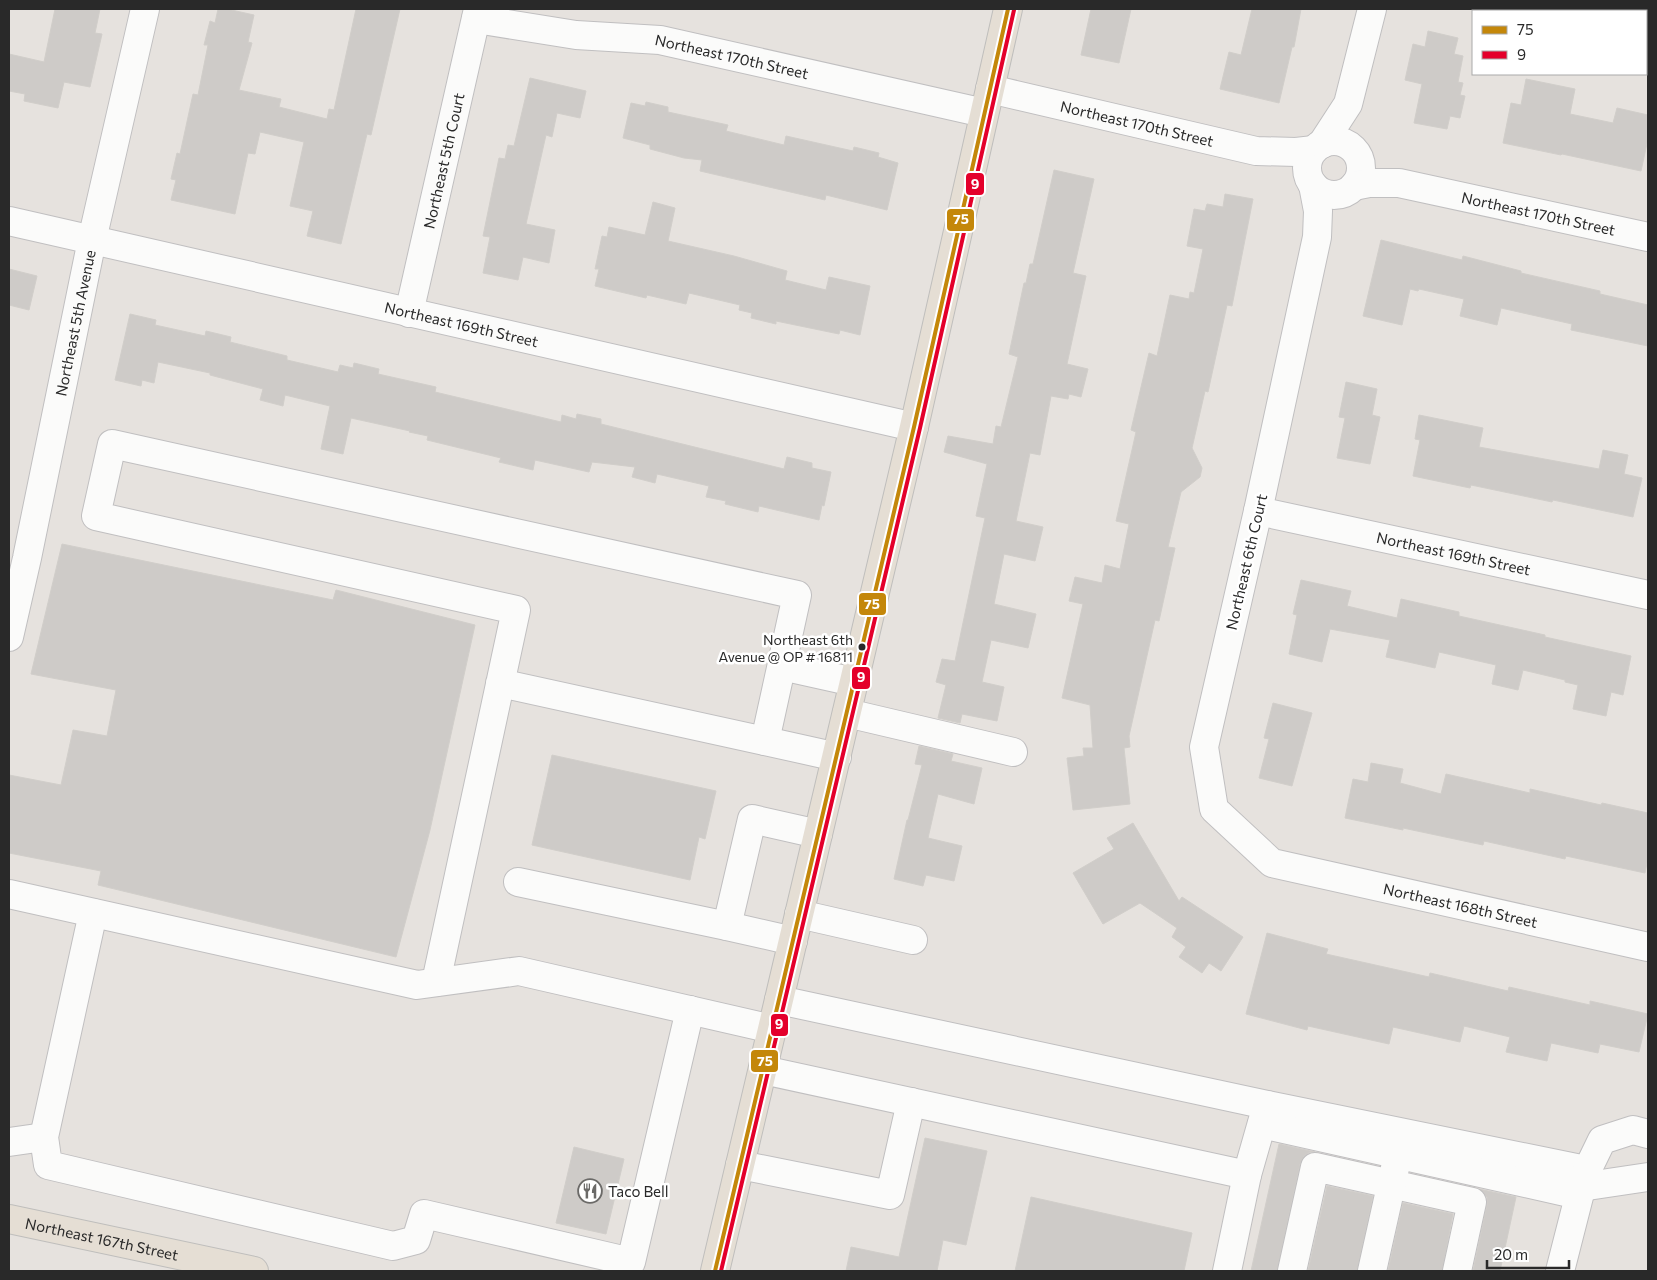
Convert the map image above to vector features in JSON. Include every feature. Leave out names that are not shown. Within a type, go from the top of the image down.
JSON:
[{"type":"main road","points":[[715,1271],[914,427],[1008,9]]},
{"type":"main road","name":"Northeast 167th Street","points":[[9,1219],[254,1271]]},
{"type":"street","name":"Northeast 5th Avenue","points":[[9,637],[18,557],[145,9]]},
{"type":"street","points":[[1314,164],[1348,104],[1372,9]]},
{"type":"street","name":"Northeast 170th Street","points":[[477,14],[576,35],[660,40],[1256,150],[1296,152],[1314,164]]},
{"type":"street","name":"Northeast 5th Court","points":[[409,313],[477,14]]},
{"type":"street","points":[[1314,164],[1326,194],[1335,195],[1349,190],[1360,174],[1349,127],[1348,104]]},
{"type":"street","points":[[1314,164],[1338,142],[1347,144],[1357,155]]},
{"type":"street","name":"Northeast 170th Street","points":[[1357,155],[1400,183]]},
{"type":"street","name":"Northeast 6th Court","points":[[1272,863],[1214,809],[1204,748],[1258,511],[1317,237],[1318,211],[1314,164]]},
{"type":"street","name":"Northeast 170th Street","points":[[1349,190],[1369,183],[1400,183],[1648,237]]},
{"type":"street","name":"Northeast 6th Court","points":[[1317,237],[1328,214],[1349,190]]},
{"type":"street","name":"Northeast 169th Street","points":[[9,221],[914,427]]},
{"type":"street","points":[[436,982],[516,610],[96,516],[112,444],[797,595],[765,742]]},
{"type":"street","name":"Northeast 169th Street","points":[[1258,511],[1648,595]]},
{"type":"street","points":[[782,666],[854,682]]},
{"type":"street","points":[[500,683],[837,757]]},
{"type":"street","points":[[847,713],[1013,752]]},
{"type":"street","points":[[727,926],[752,819],[818,834]]},
{"type":"street","name":"Northeast 168th Street","points":[[1272,863],[1648,947]]},
{"type":"street","points":[[518,882],[793,941]]},
{"type":"street","points":[[9,894],[417,985],[519,971],[772,1029]]},
{"type":"street","points":[[93,913],[44,1137],[48,1166],[392,1246],[416,1240],[424,1214],[631,1262],[690,1010]]},
{"type":"street","points":[[799,914],[913,940]]},
{"type":"street","points":[[779,1000],[1264,1115],[1583,1182]]},
{"type":"street","points":[[763,1070],[1247,1175]]},
{"type":"street","points":[[740,1165],[890,1195],[910,1102]]},
{"type":"street","points":[[1264,1115],[1398,1154],[1583,1182],[1648,1177]]},
{"type":"street","points":[[1227,1271],[1247,1175],[1264,1115]]},
{"type":"street","points":[[1560,1271],[1583,1182],[1602,1140],[1633,1130],[1648,1134]]},
{"type":"street","points":[[9,1142],[44,1137]]},
{"type":"street","points":[[1372,1271],[1398,1154]]},
{"type":"street","points":[[1292,1271],[1315,1167],[1472,1202],[1457,1271]]},
{"type":"building","points":[[55,9],[100,9],[95,33],[102,34],[90,87],[64,82],[58,108],[24,101],[25,94],[9,91],[9,54],[44,62]]},
{"type":"building","points":[[218,9],[254,15],[248,42],[252,43],[239,90],[281,99],[279,107],[327,119],[329,109],[334,110],[356,9],[400,9],[371,135],[367,134],[341,244],[307,236],[313,211],[290,206],[304,142],[260,132],[255,154],[248,153],[235,214],[171,200],[176,180],[171,179],[177,153],[180,154],[193,94],[198,95],[208,45],[204,45],[210,21],[215,23]]},
{"type":"building","points":[[1091,9],[1131,9],[1119,63],[1081,55]]},
{"type":"building","points":[[1252,9],[1301,9],[1294,47],[1292,47],[1279,103],[1220,89],[1229,52],[1241,55]]},
{"type":"building","points":[[1428,31],[1458,38],[1454,54],[1463,56],[1458,82],[1463,83],[1460,95],[1465,96],[1460,118],[1450,116],[1447,129],[1414,123],[1422,84],[1405,80],[1413,44],[1425,47]]},
{"type":"building","points":[[530,78],[586,91],[580,118],[557,113],[552,137],[546,135],[526,224],[555,230],[549,263],[523,257],[518,280],[483,273],[490,237],[483,236],[499,158],[505,159],[508,145],[514,146]]},
{"type":"building","points":[[1526,79],[1575,89],[1570,114],[1613,123],[1617,108],[1648,115],[1648,139],[1641,171],[1503,143],[1511,103],[1521,105]]},
{"type":"building","points":[[646,102],[668,107],[668,112],[728,125],[726,131],[784,145],[786,136],[853,151],[854,147],[879,153],[878,157],[898,163],[887,210],[826,195],[825,200],[700,171],[702,160],[684,158],[650,149],[650,145],[623,138],[631,103],[645,106]]},
{"type":"building","points":[[1054,170],[1094,179],[1073,273],[1086,276],[1067,364],[1088,369],[1081,397],[1069,394],[1068,399],[1051,396],[1040,455],[1030,453],[1016,521],[1043,527],[1035,561],[1004,554],[994,604],[1036,614],[1028,648],[991,640],[982,682],[1004,687],[997,721],[962,714],[960,723],[938,718],[946,685],[936,682],[942,659],[955,661],[985,518],[976,516],[987,464],[944,452],[948,436],[993,444],[996,426],[1001,427],[1018,357],[1009,354],[1024,283],[1026,283],[1030,264],[1033,264]]},
{"type":"building","points":[[1225,194],[1253,199],[1232,306],[1227,305],[1208,392],[1205,391],[1192,448],[1202,468],[1200,477],[1181,492],[1168,547],[1175,548],[1159,621],[1155,620],[1129,736],[1130,747],[1124,748],[1130,804],[1073,810],[1067,758],[1084,756],[1083,748],[1093,748],[1090,705],[1062,698],[1083,604],[1069,601],[1075,577],[1102,583],[1105,565],[1120,569],[1129,524],[1116,521],[1136,432],[1131,430],[1149,353],[1157,356],[1170,295],[1189,299],[1190,292],[1194,293],[1203,249],[1187,246],[1194,209],[1205,211],[1207,204],[1223,207]]},
{"type":"building","points":[[653,202],[675,208],[668,241],[734,256],[787,271],[785,280],[826,290],[829,277],[870,286],[860,335],[840,330],[839,334],[776,321],[776,324],[751,318],[752,313],[739,310],[740,305],[689,293],[686,304],[647,295],[646,298],[595,286],[599,269],[595,269],[602,236],[607,237],[609,227],[645,235]]},
{"type":"building","points":[[1381,240],[1462,260],[1463,256],[1521,271],[1521,273],[1600,291],[1600,294],[1648,305],[1648,346],[1571,330],[1572,324],[1501,308],[1497,325],[1460,316],[1464,299],[1419,289],[1418,291],[1410,289],[1402,325],[1363,316]]},
{"type":"building","points":[[9,269],[37,276],[29,310],[9,305]]},
{"type":"building","points":[[130,314],[156,320],[155,325],[205,336],[206,331],[231,337],[230,342],[287,356],[287,360],[338,372],[340,365],[353,368],[354,363],[379,369],[378,374],[436,387],[435,392],[561,422],[562,415],[576,419],[577,414],[601,419],[601,424],[784,469],[787,457],[812,463],[812,468],[831,472],[824,506],[822,505],[819,520],[759,506],[758,512],[725,504],[726,501],[706,497],[709,486],[657,474],[655,483],[632,477],[635,467],[592,462],[589,472],[535,460],[533,470],[499,462],[501,458],[427,440],[428,436],[351,418],[343,454],[321,449],[330,406],[285,395],[283,406],[260,400],[263,389],[210,375],[210,373],[158,362],[154,383],[142,380],[141,386],[115,380]]},
{"type":"building","points":[[1346,382],[1377,389],[1372,415],[1380,417],[1370,464],[1337,458],[1345,418],[1339,417]]},
{"type":"building","points":[[1419,415],[1483,428],[1479,447],[1599,469],[1603,450],[1628,455],[1624,474],[1642,478],[1633,517],[1553,500],[1552,502],[1471,485],[1470,488],[1413,476],[1420,440],[1415,439]]},
{"type":"building","points":[[62,544],[333,600],[336,590],[475,625],[430,830],[396,957],[98,885],[101,871],[9,853],[9,775],[61,785],[73,730],[107,736],[116,690],[31,674]]},
{"type":"building","points":[[1301,580],[1351,591],[1347,606],[1397,618],[1401,599],[1459,612],[1459,616],[1631,656],[1623,695],[1611,692],[1606,716],[1573,709],[1578,685],[1565,682],[1565,680],[1523,670],[1518,690],[1492,684],[1496,665],[1439,652],[1435,668],[1386,657],[1390,640],[1330,629],[1322,662],[1289,654],[1297,615],[1293,614]]},
{"type":"building","points":[[1273,703],[1312,713],[1292,786],[1259,778],[1269,739],[1264,738]]},
{"type":"building","points":[[919,746],[953,754],[951,761],[982,768],[974,804],[938,794],[928,838],[962,846],[954,881],[926,875],[923,886],[894,879],[922,765],[915,764]]},
{"type":"building","points":[[552,755],[716,791],[705,839],[699,837],[690,880],[532,845]]},
{"type":"building","points":[[1371,763],[1403,769],[1400,783],[1441,794],[1446,774],[1530,793],[1530,789],[1601,805],[1602,803],[1648,813],[1648,858],[1645,873],[1566,856],[1565,859],[1484,841],[1483,845],[1345,818],[1353,779],[1368,782]]},
{"type":"building","points":[[1133,823],[1179,901],[1182,897],[1243,937],[1221,971],[1209,963],[1202,973],[1179,957],[1186,947],[1172,937],[1177,928],[1140,903],[1103,924],[1073,873],[1114,849],[1107,838]]},
{"type":"building","points":[[1267,933],[1328,949],[1326,954],[1429,977],[1430,973],[1508,991],[1509,987],[1590,1005],[1590,1001],[1648,1014],[1639,1052],[1600,1044],[1598,1053],[1551,1043],[1547,1061],[1506,1052],[1510,1037],[1464,1026],[1460,1042],[1393,1027],[1389,1044],[1308,1026],[1307,1030],[1246,1014]]},
{"type":"building","points":[[925,1138],[987,1151],[966,1245],[943,1240],[937,1271],[846,1271],[851,1247],[899,1257]]},
{"type":"building","points":[[1279,1144],[1315,1152],[1310,1152],[1304,1156],[1300,1164],[1277,1271],[1251,1271]]},
{"type":"building","name":"Taco Bell","points":[[574,1147],[624,1159],[606,1234],[556,1223]]},
{"type":"building","points":[[1327,1186],[1373,1196],[1357,1271],[1308,1271]]},
{"type":"building","points":[[1479,1189],[1516,1197],[1500,1271],[1473,1271],[1487,1205],[1487,1197]]},
{"type":"building","points":[[1031,1197],[1192,1233],[1184,1271],[1015,1271]]},
{"type":"building","points":[[1403,1203],[1453,1214],[1442,1271],[1388,1271]]},
{"type":"transit line","name":"75","points":[[715,1271],[914,427],[1008,9]]},
{"type":"transit line","name":"9","points":[[721,1271],[920,428],[1014,10]]},
{"type":"place","name":"Northeast 6th Avenue @ OP # 16811","points":[[862,647]]},
{"type":"place","name":"Taco Bell","points":[[590,1191]]}]
